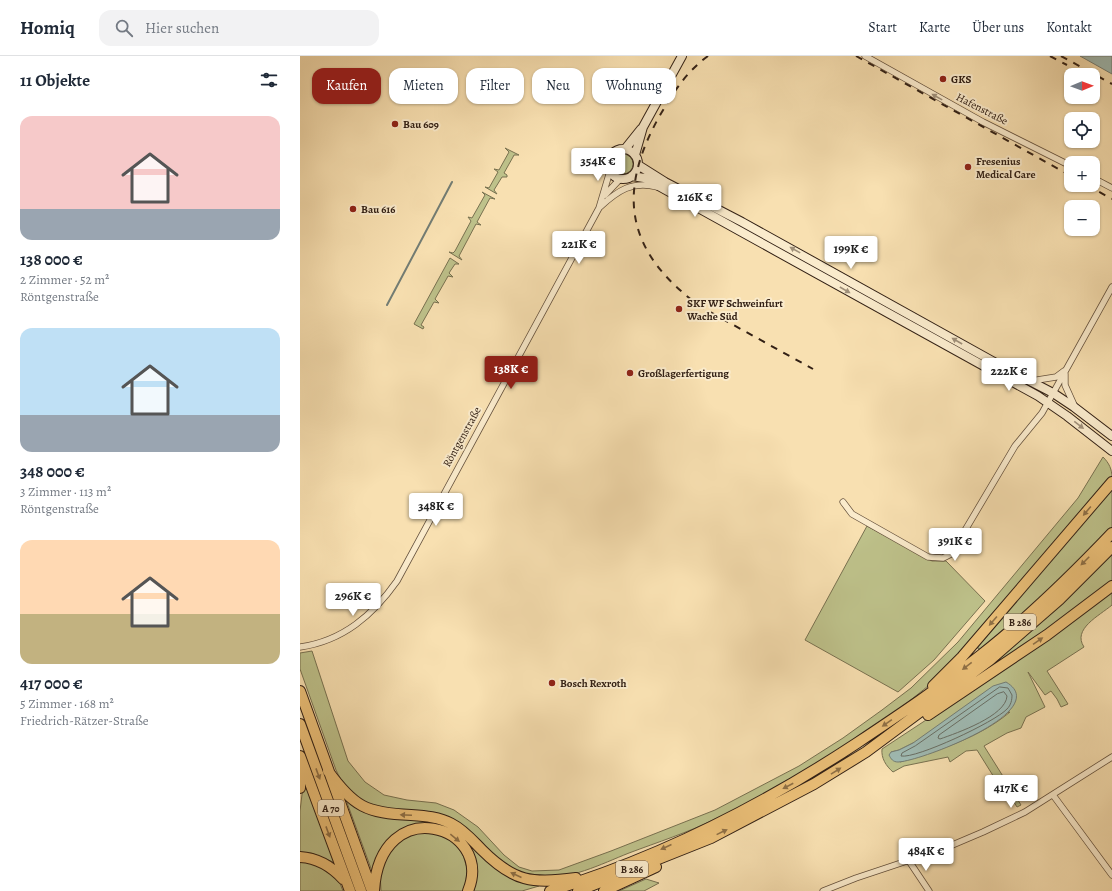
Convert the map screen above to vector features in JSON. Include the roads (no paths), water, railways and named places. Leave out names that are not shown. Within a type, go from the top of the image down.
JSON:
[{"type":"highway","points":[[919,701],[962,657],[1112,482]]},
{"type":"highway","name":"B 286","points":[[550,891],[596,875],[664,848],[741,811],[834,759],[919,701],[982,655],[1075,571],[1112,533]]},
{"type":"highway","name":"B 286","points":[[578,891],[687,849],[739,824],[814,784],[886,738],[995,655],[1059,600],[1112,547]]},
{"type":"highway","name":"B 286","points":[[886,738],[912,726],[980,681],[1047,635],[1112,586]]},
{"type":"highway","name":"A 70","points":[[300,691],[373,891]]},
{"type":"highway","name":"A 70","points":[[300,724],[361,891]]},
{"type":"highway","points":[[300,756],[349,888]]},
{"type":"highway","points":[[300,768],[300,788]]},
{"type":"highway","points":[[328,771],[349,798],[361,807],[393,815],[440,818],[454,824],[492,859],[516,876],[530,880],[544,881],[596,875]]},
{"type":"highway","points":[[373,891],[378,868],[387,848],[394,840],[407,831],[425,827],[441,830],[453,836],[462,844],[471,862],[471,881],[468,891]]},
{"type":"highway","points":[[604,891],[669,861],[687,849]]},
{"type":"highway","points":[[300,857],[316,859],[330,866],[349,888]]},
{"type":"street","points":[[625,149],[643,127],[682,56]]},
{"type":"street","name":"Hafenstraße","points":[[865,56],[983,122],[1064,162]]},
{"type":"street","points":[[632,176],[638,165],[635,155],[643,127]]},
{"type":"street","points":[[635,155],[625,149],[616,150],[608,162],[610,171],[621,178],[632,176],[644,178],[1048,402],[1112,451]]},
{"type":"street","points":[[638,165],[664,182],[782,243],[1053,393],[1112,436]]},
{"type":"street","name":"Röntgenstraße","points":[[300,647],[330,639],[357,625],[377,607],[397,581],[599,208],[610,171]]},
{"type":"street","name":"Röntgenstraße","points":[[603,197],[621,178]]},
{"type":"street","points":[[1100,182],[1112,188]]},
{"type":"street","points":[[599,208],[613,195],[628,187],[643,185],[661,188]]},
{"type":"street","points":[[702,211],[707,203]]},
{"type":"street","points":[[738,230],[742,222]]},
{"type":"street","points":[[777,251],[782,243]]},
{"type":"street","points":[[843,502],[852,514],[928,557],[938,559],[951,554],[1015,446],[1042,413],[1112,287]]},
{"type":"street","points":[[892,316],[896,307]]},
{"type":"street","points":[[979,364],[984,356]]},
{"type":"street","points":[[1030,381],[1056,377],[1066,370]]},
{"type":"street","points":[[1066,370],[1065,385],[1068,397],[1074,407]]},
{"type":"street","points":[[823,891],[856,878],[948,848],[983,832],[1025,812],[1112,757]]},
{"type":"street","points":[[1053,795],[1112,875]]},
{"type":"street","points":[[909,861],[928,891]]},
{"type":"water","points":[[1080,56],[1112,56],[1112,74]]},
{"type":"water","points":[[1006,682],[1016,694],[1013,707],[999,720],[978,733],[930,754],[898,762],[893,761],[889,755],[891,752],[913,743],[993,686]]},
{"type":"waterway","points":[[387,305],[452,182]]},
{"type":"railway","points":[[708,56],[686,76],[659,117],[645,146],[637,173],[634,198],[636,222],[644,244],[657,266],[676,287],[701,307],[813,369]]},
{"type":"railway","points":[[856,56],[1064,172]]},
{"type":"railway","points":[[1050,56],[1067,65]]},
{"type":"railway","points":[[1061,56],[1112,84]]},
{"type":"railway","points":[[1100,192],[1112,199]]},
{"type":"place","name":"GKS","points":[[943,79]]},
{"type":"place","name":"Bau 609","points":[[395,124]]},
{"type":"place","name":"Fresenius Medical Care","points":[[968,167]]},
{"type":"place","name":"Bau 616","points":[[353,209]]},
{"type":"place","name":"SKF WF Schweinfurt Wache Süd","points":[[679,309]]},
{"type":"place","name":"Großlagerfertigung","points":[[630,373]]},
{"type":"place","name":"Bosch Rexroth","points":[[552,683]]}]
